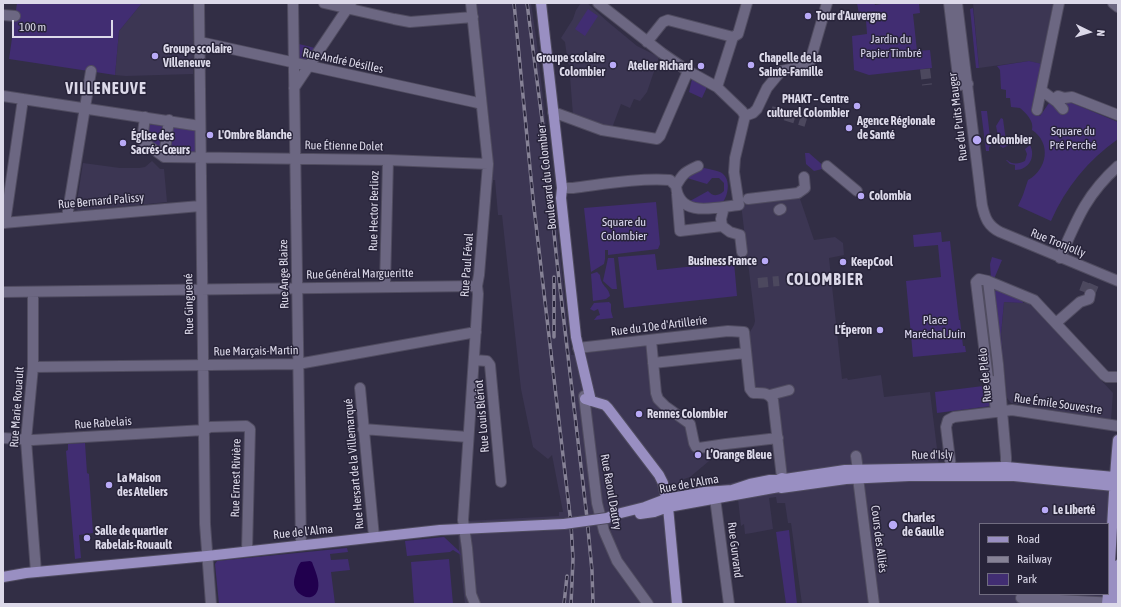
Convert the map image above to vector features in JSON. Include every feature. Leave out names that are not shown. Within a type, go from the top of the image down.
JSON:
[{"type":"main road","name":"Boulevard du Colombier","points":[[541,3],[578,348],[587,398]]},
{"type":"main road","points":[[587,398],[605,405],[612,411],[662,480],[667,503],[677,604]]},
{"type":"main road","points":[[1110,600],[1118,440]]},
{"type":"main road","name":"Rue d'Isly","points":[[858,472],[951,468],[1115,482]]},
{"type":"main road","name":"Rue de l'Alma","points":[[667,503],[715,498],[782,482],[845,470],[858,472]]},
{"type":"main road","name":"Rue d'Isly","points":[[858,472],[909,476],[1006,472]]},
{"type":"main road","name":"Rue de l'Alma","points":[[3,577],[36,572],[207,556],[374,537],[464,529],[564,524],[607,518],[620,518],[654,512],[667,503],[705,492],[732,490],[750,484],[770,480],[782,482]]},
{"type":"main road","points":[[1110,600],[1118,565]]},
{"type":"street","name":"Rue Ginguené","points":[[199,3],[200,206],[205,524],[211,604]]},
{"type":"street","name":"Rue Ange Blaize","points":[[293,3],[301,545]]},
{"type":"street","points":[[324,3],[350,6],[394,20],[410,22],[473,17]]},
{"type":"street","name":"Rue Paul Féval","points":[[471,3],[488,164],[477,286],[476,332],[463,520],[468,548],[471,594],[475,604]]},
{"type":"street","points":[[562,188],[653,179],[670,180],[683,202],[694,209],[706,210],[739,205],[734,172],[735,158],[745,116],[742,111],[717,87],[688,71],[647,42],[598,3]]},
{"type":"street","points":[[717,87],[733,37],[738,34],[747,3]]},
{"type":"street","points":[[745,116],[753,113],[757,109],[767,88],[781,71],[809,65],[827,3]]},
{"type":"street","name":"Rue du Puits Mauger","points":[[949,3],[963,84],[970,104],[982,205],[986,219],[990,225]]},
{"type":"street","name":"Rue du Puits Mauger","points":[[957,3],[963,84]]},
{"type":"street","points":[[1037,110],[1059,3]]},
{"type":"street","points":[[1113,3],[1118,7]]},
{"type":"street","points":[[294,88],[350,6]]},
{"type":"street","points":[[3,15],[15,16]]},
{"type":"street","points":[[647,42],[663,22],[668,20],[733,37]]},
{"type":"street","name":"Rue André Désilles","points":[[200,42],[294,64],[481,104]]},
{"type":"street","points":[[553,112],[602,130],[657,139],[660,136],[688,71]]},
{"type":"street","points":[[67,217],[91,72]]},
{"type":"street","points":[[1041,90],[1054,99],[1063,109]]},
{"type":"street","points":[[3,96],[169,120],[200,126]]},
{"type":"street","points":[[1054,99],[1058,96],[1064,98],[1072,97],[1118,115]]},
{"type":"street","points":[[4,223],[23,99]]},
{"type":"street","points":[[145,117],[142,141],[164,157],[169,120]]},
{"type":"street","name":"Rue Étienne Dolet","points":[[164,157],[388,160],[488,164]]},
{"type":"street","name":"Rue Hector Berlioz","points":[[385,286],[388,160]]},
{"type":"street","points":[[698,166],[681,176],[676,189],[680,231],[722,222]]},
{"type":"street","points":[[827,166],[857,191]]},
{"type":"street","points":[[1060,258],[1084,206],[1098,185],[1118,166]]},
{"type":"street","points":[[748,199],[798,193],[805,188],[804,177]]},
{"type":"street","name":"Rue Bernard Palissy","points":[[4,223],[200,206]]},
{"type":"street","points":[[724,207],[722,222],[730,232],[740,235],[742,252]]},
{"type":"street","name":"Rue Tronjolly","points":[[990,225],[1014,239],[1060,258],[1094,276],[1118,281]]},
{"type":"street","name":"Rue de Plélo","points":[[999,412],[998,364],[988,281],[979,279],[976,282],[988,379],[992,381],[999,412],[1006,472]]},
{"type":"street","points":[[988,281],[1034,300],[1104,375],[1107,377],[1118,377]]},
{"type":"street","name":"Rue Général Margueritte","points":[[3,292],[477,286]]},
{"type":"street","name":"Rue Marie Rouault","points":[[33,292],[33,367],[26,440],[36,572]]},
{"type":"street","points":[[1056,323],[1080,302],[1089,298],[1087,293]]},
{"type":"street","name":"Rue du 10e d'Artillerie","points":[[578,348],[728,331],[744,332],[746,353]]},
{"type":"street","name":"Rue Marçais-Martin","points":[[33,367],[298,364],[476,332]]},
{"type":"street","points":[[651,340],[656,393],[659,400],[665,406],[690,424],[696,447],[778,438]]},
{"type":"street","points":[[653,363],[746,353],[750,389],[753,393],[764,393],[770,395],[789,390]]},
{"type":"street","name":"Rue Louis Blériot","points":[[474,360],[487,361],[490,365],[501,482]]},
{"type":"street","name":"Rue Hersart de la Villemarqué","points":[[360,388],[374,537]]},
{"type":"street","points":[[770,395],[773,400],[782,482]]},
{"type":"street","name":"Rue Raoul Dautry","points":[[587,398],[587,424],[597,503],[604,531],[616,560],[648,604]]},
{"type":"street","name":"Rue Émile Souvestre","points":[[951,468],[946,427],[950,418],[954,416],[1012,410],[1118,426]]},
{"type":"street","name":"Rue Ernest Rivière","points":[[204,430],[210,427],[246,426],[250,429],[247,551]]},
{"type":"street","points":[[364,429],[468,437]]},
{"type":"street","name":"Rue Rabelais","points":[[3,438],[26,440],[204,430]]},
{"type":"street","name":"Cours des Alliés","points":[[856,456],[874,604]]},
{"type":"street","name":"Rue Gurvand","points":[[715,498],[729,604]]},
{"type":"street","points":[[1021,598],[1110,600]]},
{"type":"shaded area","name":"Groupe scolaire Villeneuve","points":[[142,3],[193,3],[193,74],[115,75],[119,31]]},
{"type":"shaded area","points":[[477,3],[531,3],[537,44],[571,355],[647,345],[652,388],[686,425],[690,444],[711,449],[715,456],[690,477],[684,479],[682,492],[785,473],[772,389],[755,390],[747,337],[755,321],[741,204],[779,200],[798,193],[814,240],[835,237],[843,243],[844,255],[829,258],[842,379],[847,378],[848,380],[881,375],[884,397],[930,392],[939,465],[1118,474],[1109,604],[802,604],[791,523],[788,523],[785,503],[777,503],[776,497],[769,498],[773,529],[745,534],[744,524],[741,526],[738,499],[670,510],[680,604],[465,604],[458,529],[467,521],[559,516],[559,512],[563,512],[552,455],[548,459],[533,447],[521,389],[502,215],[498,215],[495,180],[493,180],[493,183],[492,182],[493,157]]},
{"type":"shaded area","name":"Groupe scolaire Colombier","points":[[581,3],[587,3],[637,46],[659,57],[647,92],[640,101],[634,99],[630,108],[621,104],[612,128],[573,115],[569,64],[565,42],[561,38]]},
{"type":"shaded area","points":[[973,3],[1053,3],[1041,64],[1029,61],[979,68]]},
{"type":"shaded area","points":[[152,161],[160,169],[164,169],[167,202],[78,211],[76,208],[83,163],[120,168],[139,168],[145,167]]},
{"type":"shaded area","points":[[1004,302],[1029,303],[1113,393],[1111,420],[1011,403],[1007,398],[1001,334]]},
{"type":"shaded area","points":[[312,562],[318,579],[318,589],[316,594],[308,597],[297,591],[294,581],[300,563]]},
{"type":"green space","points":[[17,3],[142,3],[119,31],[115,75],[9,59]]},
{"type":"green space","name":"Jardin du Papier Timbré","points":[[857,3],[874,3],[875,5],[887,3],[919,4],[920,13],[913,14],[917,51],[930,50],[932,68],[869,75],[854,70],[852,36],[867,34],[866,20],[860,20]]},
{"type":"green space","points":[[973,8],[979,68],[976,68],[970,9]]},
{"type":"green space","points":[[588,9],[598,16],[585,36],[575,29]]},
{"type":"green space","points":[[299,44],[315,48],[308,61],[299,59]]},
{"type":"green space","name":"Square du Pré Perché","points":[[1029,61],[1042,64],[1032,111],[1040,116],[1049,103],[1062,110],[1067,101],[1118,122],[1118,139],[1097,156],[1079,175],[1064,197],[1051,221],[1018,206],[1028,180],[1034,176],[1043,163],[1045,149],[1038,135],[1032,130],[1031,121],[1027,115],[1020,108],[1011,107],[1010,98],[1006,98],[1006,90],[1001,89],[1000,70],[997,66]]},
{"type":"green space","points":[[692,79],[707,87],[702,98],[689,92]]},
{"type":"green space","points":[[981,111],[987,111],[991,146],[989,147],[989,151],[986,151]]},
{"type":"green space","points":[[1001,118],[1003,119],[1006,141],[1007,143],[1011,142],[1011,144],[1003,148],[1000,146],[996,126]]},
{"type":"green space","points":[[146,124],[164,126],[161,148],[159,150],[146,140]]},
{"type":"green space","points":[[170,127],[195,130],[195,155],[169,155]]},
{"type":"green space","points":[[1030,145],[1032,150],[1032,158],[1030,162],[1024,168],[1015,170],[1015,165],[1010,164],[1006,160],[1016,164],[1025,161],[1027,154],[1025,149]]},
{"type":"green space","points":[[805,153],[809,153],[826,168],[814,171],[806,164]]},
{"type":"green space","points":[[704,168],[724,174],[728,190],[723,202],[701,206],[690,201],[708,191],[716,195],[724,191],[724,183],[719,178],[712,178],[707,184],[687,178]]},
{"type":"green space","name":"Square du Colombier","points":[[656,202],[660,244],[658,249],[608,255],[608,250],[605,250],[604,264],[591,272],[584,208]]},
{"type":"green space","name":"Place Maréchal Juin","points":[[941,232],[942,242],[950,241],[959,320],[963,346],[965,346],[966,352],[913,357],[906,281],[941,277],[938,245],[914,247],[913,235]]},
{"type":"green space","points":[[655,254],[657,270],[734,262],[737,296],[624,308],[618,257]]},
{"type":"green space","points":[[992,257],[1002,260],[994,279],[991,278],[990,264]]},
{"type":"green space","points":[[608,258],[614,258],[617,289],[612,289],[603,281]]},
{"type":"green space","points":[[597,272],[600,275],[602,282],[610,296],[606,299],[593,301],[591,274]]},
{"type":"green space","points":[[996,290],[1022,300],[1023,303],[1004,302],[1001,334],[1003,358],[1001,358],[994,294]]},
{"type":"green space","points":[[609,302],[611,304],[613,318],[594,320],[600,315],[598,309],[594,311],[590,309],[594,303]]},
{"type":"green space","points":[[983,386],[988,387],[991,406],[937,413],[935,392]]},
{"type":"green space","points":[[85,443],[87,473],[89,474],[93,533],[79,535],[81,558],[75,559],[66,451],[68,450],[68,444]]},
{"type":"green space","points":[[789,530],[797,604],[786,604],[776,532]]},
{"type":"green space","points":[[444,537],[459,551],[461,555],[453,550],[450,552],[407,556],[405,541]]},
{"type":"green space","points":[[347,548],[348,552],[330,554],[331,560],[348,559],[350,570],[331,572],[335,604],[219,604],[215,564],[217,561]]},
{"type":"green space","points":[[449,559],[453,604],[414,604],[411,562]]},
{"type":"tunnel","points":[[925,69],[927,85]]},
{"type":"tunnel","points":[[771,111],[806,122]]},
{"type":"tunnel","points":[[1084,292],[1089,279]]},
{"type":"tunnel","points":[[758,283],[779,281]]},
{"type":"tunnel","points":[[1090,294],[1095,282]]},
{"type":"railway","points":[[514,3],[533,199],[571,524],[573,559],[571,604]]},
{"type":"railway","points":[[527,3],[543,127],[587,518],[592,571],[593,604]]},
{"type":"railway","points":[[554,277],[554,337]]},
{"type":"railway","points":[[564,604],[567,576]]},
{"type":"place","name":"Tour d'Auvergne","points":[[808,16]]},
{"type":"place","name":"Groupe scolaire Villeneuve","points":[[155,56]]},
{"type":"place","name":"Groupe scolaire Colombier","points":[[613,65]]},
{"type":"place","name":"Chapelle de la Sainte-Famille","points":[[751,65]]},
{"type":"place","name":"Atelier Richard","points":[[701,66]]},
{"type":"place","name":"PHAKT – Centre culturel Colombier","points":[[857,106]]},
{"type":"place","name":"Agence Régionale de Santé","points":[[849,128]]},
{"type":"place","name":"L'Ombre Blanche","points":[[210,135]]},
{"type":"place","name":"Colombier","points":[[977,140]]},
{"type":"place","name":"Église des Sacrés-Cœurs","points":[[123,143]]},
{"type":"place","name":"Colombia","points":[[861,196]]},
{"type":"place","name":"Business France","points":[[765,261]]},
{"type":"place","name":"KeepCool","points":[[843,262]]},
{"type":"place","name":"L'Éperon","points":[[880,330]]},
{"type":"place","name":"Rennes Colombier","points":[[639,414]]},
{"type":"place","name":"L’Orange Bleue","points":[[698,455]]},
{"type":"place","name":"La Maison des Ateliers","points":[[109,485]]},
{"type":"place","name":"Le Liberté","points":[[1045,510]]},
{"type":"place","name":"Charles de Gaulle","points":[[893,525]]},
{"type":"place","name":"Salle de quartier Rabelais-Rouault","points":[[87,538]]},
{"type":"district","name":"VILLENEUVE","points":[[106,89]]},
{"type":"district","name":"COLOMBIER","points":[[825,280]]}]
